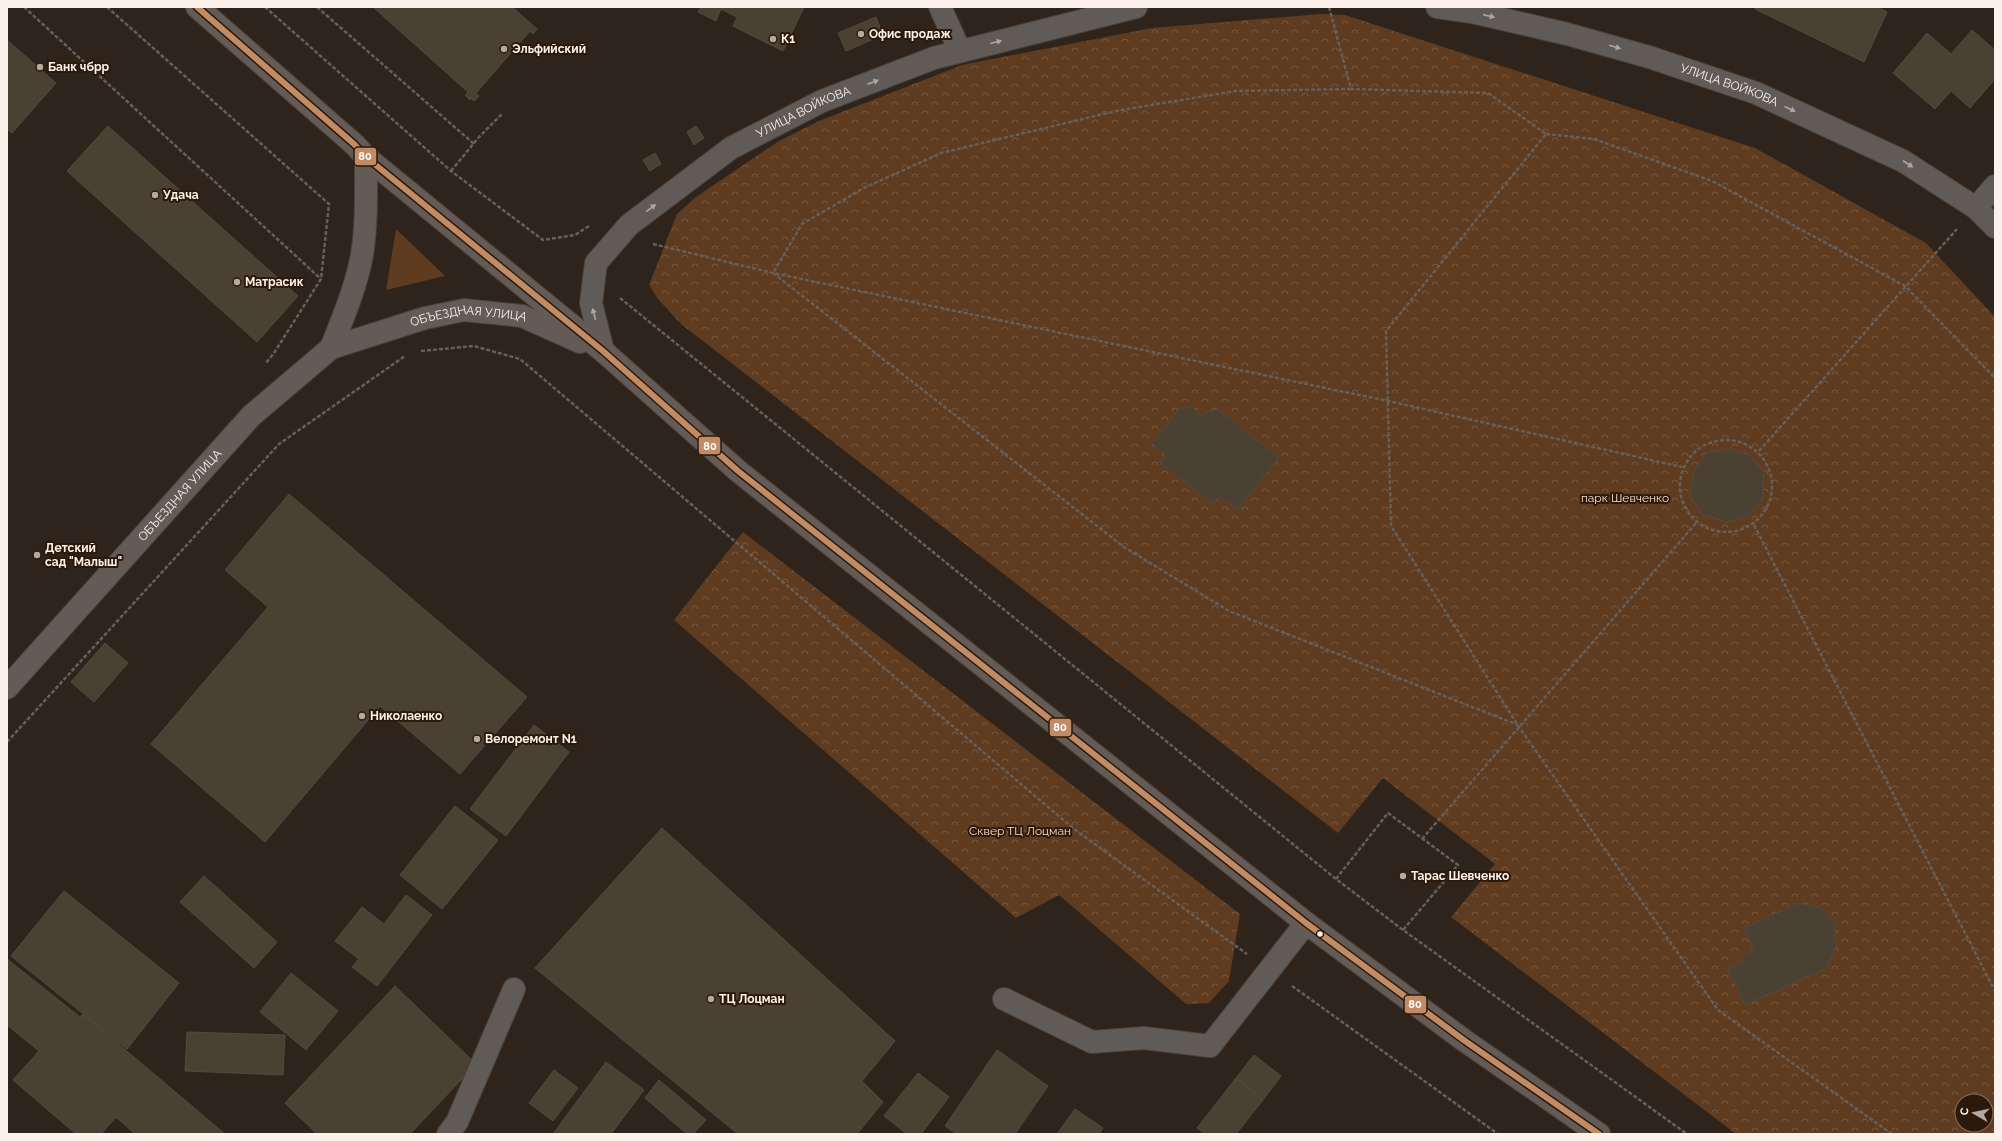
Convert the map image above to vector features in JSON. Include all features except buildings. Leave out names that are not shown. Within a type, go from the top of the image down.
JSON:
[{"type":"main road","points":[[197,7],[354,144],[366,157],[603,352],[738,471],[1306,922],[1447,1027],[1599,1134]]},
{"type":"main road","name":"ОБЪЕЗДНАЯ УЛИЦА","points":[[331,348],[352,292],[362,255],[366,210],[366,157]]},
{"type":"main road","name":"ОБЪЕЗДНАЯ УЛИЦА","points":[[7,688],[251,416],[331,348],[425,318],[464,310],[522,316],[603,352]]},
{"type":"street","points":[[940,7],[960,51]]},
{"type":"street","name":"УЛИЦА ВОЙКОВА","points":[[603,352],[591,303],[596,263],[629,225],[731,148],[822,101],[934,58],[1136,7]]},
{"type":"street","name":"УЛИЦА ВОЙКОВА","points":[[1437,7],[1472,12],[1567,34],[1650,57],[1756,93],[1903,161],[1976,208],[1995,227]]},
{"type":"street","points":[[1976,208],[1995,186]]},
{"type":"street","points":[[1004,999],[1092,1042],[1144,1038],[1210,1046],[1306,922]]},
{"type":"street","points":[[448,1134],[457,1122],[514,989]]},
{"type":"path","points":[[24,7],[321,279]]},
{"type":"path","points":[[107,7],[329,204],[321,279],[274,353],[264,366]]},
{"type":"path","points":[[265,7],[451,171],[543,240]]},
{"type":"path","points":[[317,7],[474,144]]},
{"type":"path","points":[[1329,7],[1351,89]]},
{"type":"path","points":[[772,273],[802,224],[864,188],[941,153],[1116,110],[1235,91],[1351,89],[1488,93],[1546,134],[1594,139],[1712,181],[1905,286],[1995,378]]},
{"type":"path","points":[[451,171],[502,114]]},
{"type":"path","points":[[1546,134],[1386,331],[1391,526],[1519,726],[1718,1010],[1892,1134]]},
{"type":"path","points":[[1759,451],[1976,208]]},
{"type":"path","points":[[648,243],[772,273],[1388,401],[1682,467]]},
{"type":"path","points":[[772,273],[1124,547],[1229,612],[1519,726]]},
{"type":"path","points":[[619,296],[1336,879],[1403,930],[1687,1134]]},
{"type":"path","points":[[417,351],[474,346],[520,359],[1074,829],[1498,1134]]},
{"type":"path","points":[[7,742],[279,444],[410,352]]},
{"type":"path","points":[[1732,439],[1759,451],[1773,475],[1771,503],[1754,525],[1725,534],[1696,523],[1680,498],[1682,467],[1702,445],[1710,443],[1732,439]]},
{"type":"path","points":[[1422,839],[1696,523]]},
{"type":"path","points":[[1754,525],[1995,991]]},
{"type":"path","points":[[1336,879],[1388,813],[1458,865],[1403,930]]},
{"type":"green space","name":"парк Шевченко","points":[[1321,14],[1345,15],[1755,148],[1926,243],[1995,317],[1995,1134],[1736,1134],[1451,917],[1495,864],[1383,778],[1338,833],[681,324],[658,299],[649,285],[677,214],[696,197],[779,141],[819,121],[962,65],[1152,28]]},
{"type":"green space","points":[[396,229],[445,276],[386,290]]},
{"type":"green space","name":"Сквер ТЦ Лоцман","points":[[743,532],[1240,914],[1229,981],[1209,1003],[1186,1004],[1059,895],[1016,918],[674,620]]},
{"type":"transit line","name":"80","points":[[197,7],[354,144],[366,157],[603,351],[738,471],[1306,923],[1465,1041],[1599,1134]]},
{"type":"place","name":"Офис продаж","points":[[861,34]]},
{"type":"place","name":"К1","points":[[773,39]]},
{"type":"place","name":"Эльфийский","points":[[504,49]]},
{"type":"place","name":"Банк чбрр","points":[[40,67]]},
{"type":"place","name":"Удача","points":[[155,195]]},
{"type":"place","name":"Матрасик","points":[[237,282]]},
{"type":"place","name":"Детский сад \"Малыш\"","points":[[37,555]]},
{"type":"place","name":"Николаенко","points":[[362,716]]},
{"type":"place","name":"Велоремонт N1","points":[[477,739]]},
{"type":"place","name":"Тарас Шевченко","points":[[1403,876]]},
{"type":"place","name":"ТЦ Лоцман","points":[[711,999]]}]
